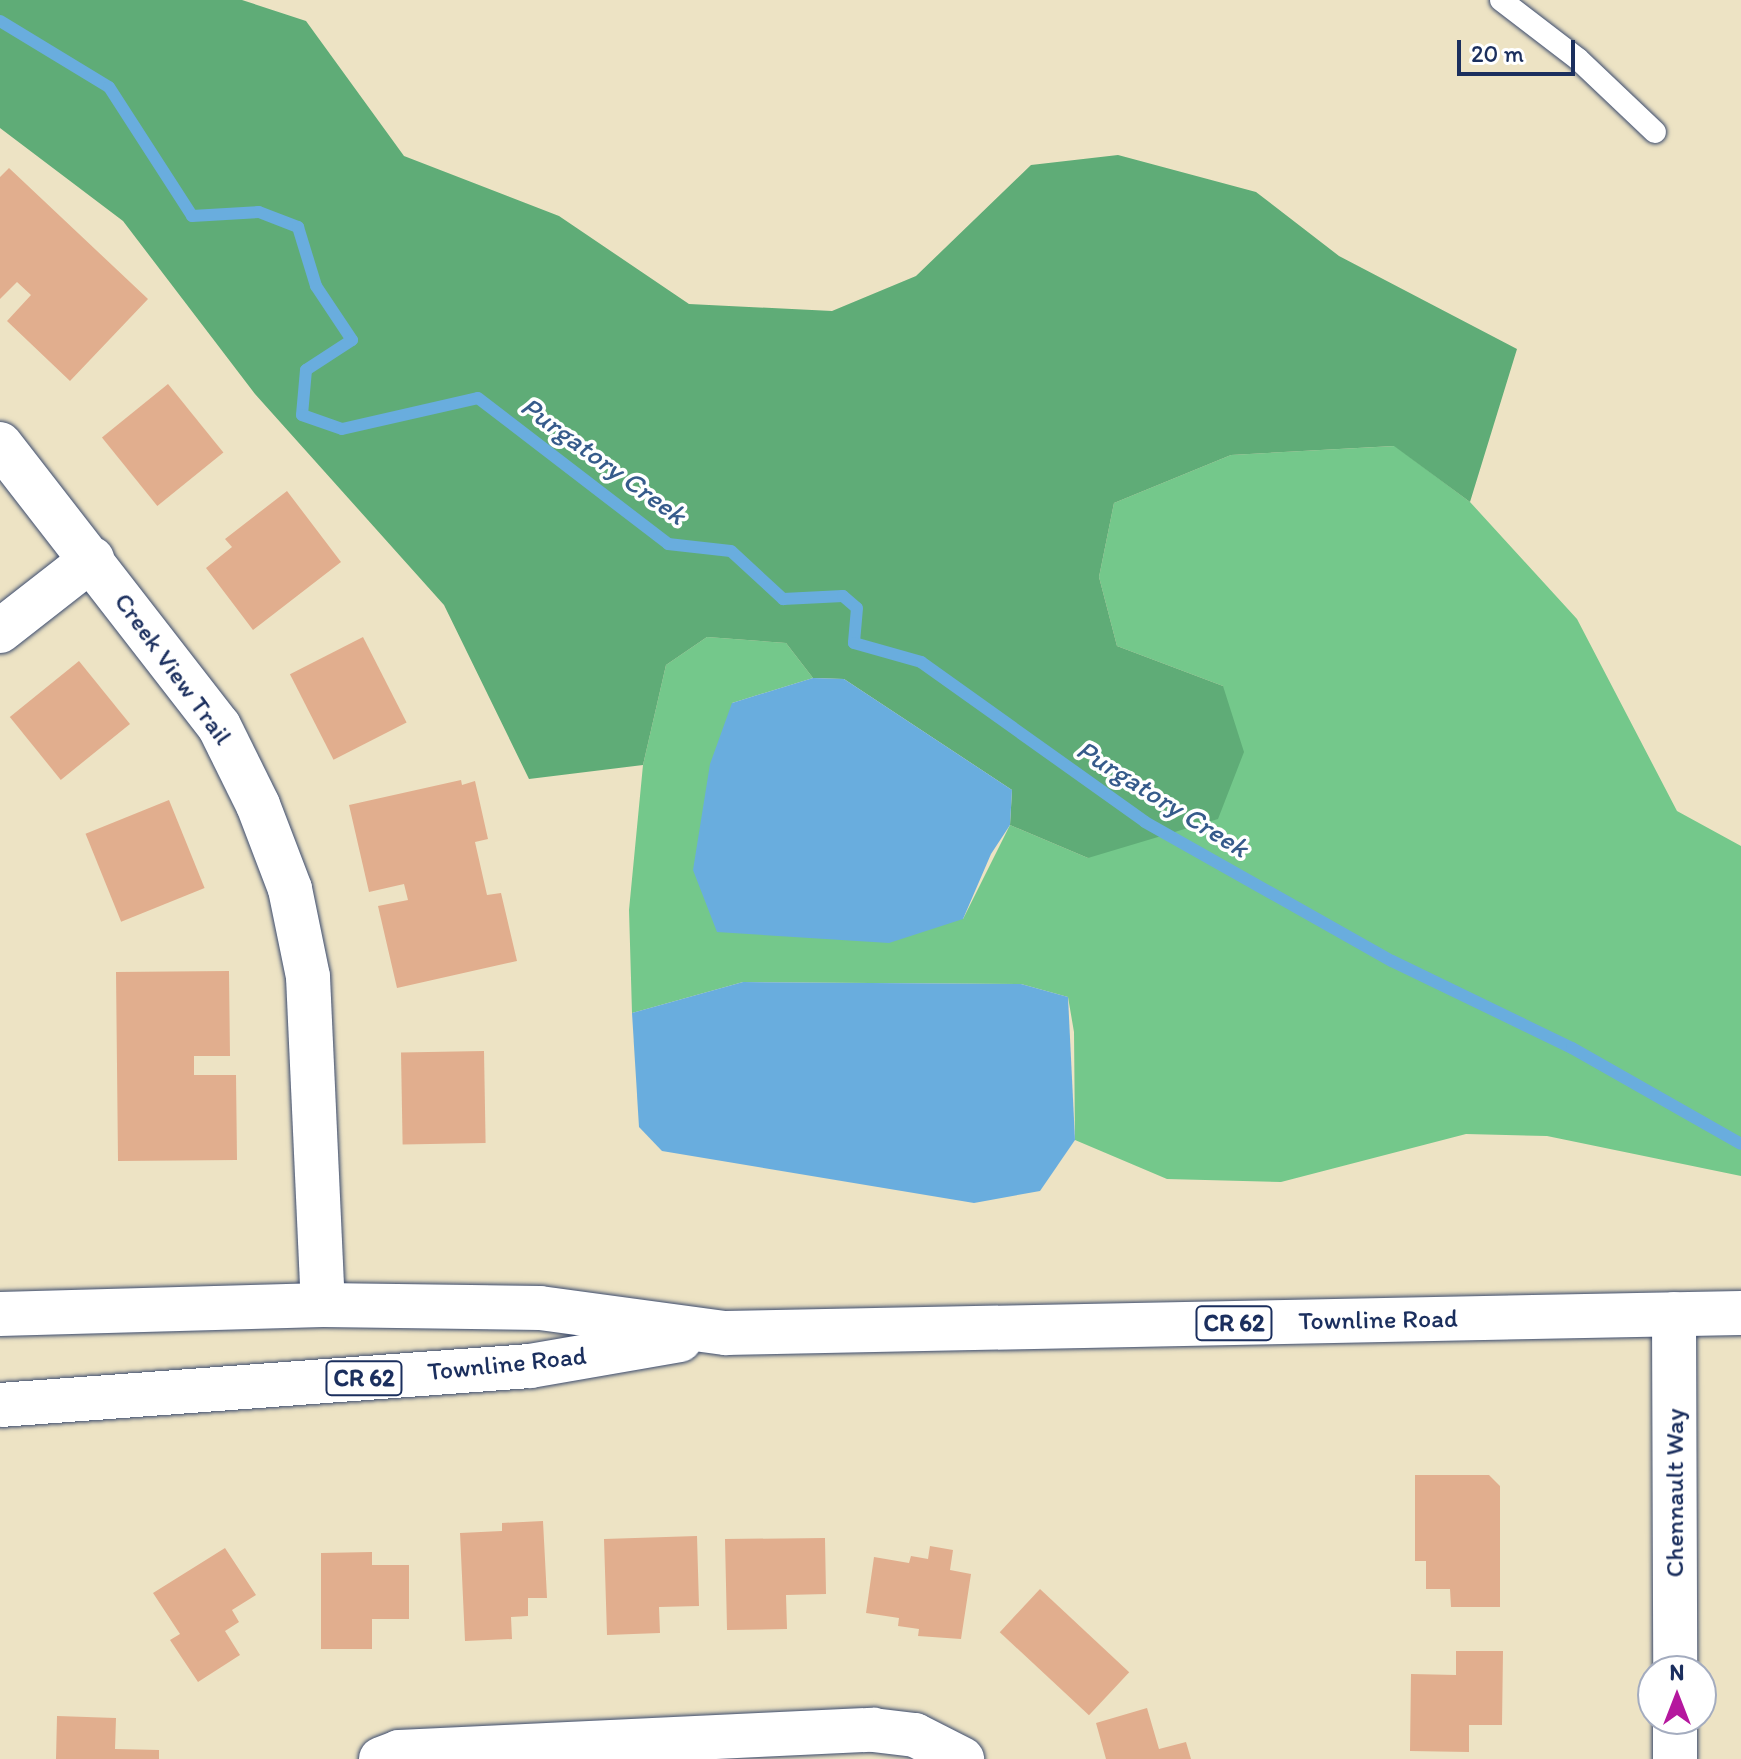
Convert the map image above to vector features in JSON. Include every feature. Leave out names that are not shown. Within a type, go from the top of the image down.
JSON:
[{"type":"main road","name":"Creek View Trail","points":[[0,444],[219,726],[258,805],[290,889],[309,992],[323,1305]]},
{"type":"main road","points":[[0,631],[92,559]]},
{"type":"main road","name":"Townline Road","points":[[0,1314],[323,1305],[540,1308],[726,1333]]},
{"type":"main road","name":"Townline Road","points":[[0,1405],[530,1366],[726,1333],[1741,1313]]},
{"type":"main road","name":"Chennault Way","points":[[1674,1314],[1675,1655]]},
{"type":"main road","points":[[381,1759],[399,1752],[873,1730],[915,1735],[962,1759]]},
{"type":"main road","points":[[1675,1735],[1675,1759]]},
{"type":"lane","points":[[1501,0],[1578,59],[1655,132]]},
{"type":"green space","points":[[0,0],[242,0],[306,21],[404,156],[559,216],[689,304],[832,311],[916,276],[1031,165],[1118,155],[1256,192],[1339,256],[1517,349],[1470,502],[1394,446],[1231,455],[1114,503],[1099,577],[1117,646],[1223,686],[1244,752],[1218,819],[1088,858],[1010,825],[1012,790],[844,679],[813,678],[786,643],[707,637],[666,665],[643,765],[529,779],[444,605],[255,394],[123,221],[0,128]]},
{"type":"green space","points":[[1395,446],[1470,502],[1577,619],[1677,811],[1741,846],[1741,1176],[1547,1136],[1466,1134],[1281,1182],[1167,1179],[1075,1140],[1074,1032],[1068,997],[1021,984],[743,982],[632,1013],[629,910],[643,765],[666,665],[707,637],[786,643],[813,678],[732,703],[963,919],[1010,825],[1088,858],[1223,686],[1117,646],[1099,577],[1114,503],[1231,455]]},
{"type":"water","points":[[813,678],[844,679],[1012,790],[1010,825],[991,854],[963,919],[889,943],[717,932],[693,870],[710,764],[732,703]]},
{"type":"water","points":[[743,982],[1021,984],[1068,997],[1075,1140],[1040,1191],[974,1203],[662,1151],[639,1127],[632,1013]]},
{"type":"building","points":[[9,168],[148,299],[70,381],[7,321],[31,295],[17,282],[0,299],[0,177]]},
{"type":"building","points":[[168,384],[223,452],[157,506],[102,437]]},
{"type":"building","points":[[287,491],[341,562],[253,630],[206,568],[232,547],[225,539]]},
{"type":"building","points":[[363,637],[407,723],[334,760],[290,674]]},
{"type":"building","points":[[79,661],[130,724],[61,780],[10,717]]},
{"type":"building","points":[[461,780],[462,785],[475,781],[488,839],[475,842],[487,895],[501,893],[517,961],[397,988],[378,906],[408,900],[404,884],[369,892],[349,805]]},
{"type":"building","points":[[169,800],[205,888],[121,922],[86,834]]},
{"type":"building","points":[[229,971],[230,1056],[194,1056],[194,1075],[236,1075],[237,1160],[118,1161],[116,972]]},
{"type":"building","points":[[484,1051],[486,1143],[403,1144],[401,1052]]},
{"type":"building","points":[[1415,1475],[1489,1475],[1500,1486],[1500,1607],[1451,1607],[1450,1589],[1426,1589],[1426,1561],[1415,1561]]},
{"type":"building","points":[[543,1521],[547,1598],[528,1598],[528,1616],[511,1617],[512,1639],[465,1641],[460,1533],[502,1531],[502,1523]]},
{"type":"building","points":[[697,1536],[699,1606],[659,1607],[660,1633],[607,1635],[604,1539]]},
{"type":"building","points":[[825,1538],[826,1594],[786,1595],[787,1629],[727,1630],[725,1539]]},
{"type":"building","points":[[930,1546],[953,1550],[950,1570],[971,1574],[961,1639],[918,1636],[919,1629],[898,1626],[899,1618],[866,1613],[874,1557],[909,1563],[911,1556],[928,1559]]},
{"type":"building","points":[[225,1548],[256,1595],[232,1610],[239,1622],[225,1631],[240,1655],[198,1682],[170,1640],[180,1634],[153,1593]]},
{"type":"building","points":[[372,1552],[372,1565],[409,1565],[409,1619],[372,1619],[372,1649],[321,1649],[321,1553]]},
{"type":"building","points":[[1040,1589],[1129,1672],[1089,1715],[1000,1632]]},
{"type":"building","points":[[1456,1651],[1503,1651],[1502,1725],[1469,1725],[1469,1752],[1410,1751],[1411,1674],[1456,1675]]},
{"type":"building","points":[[1147,1708],[1159,1749],[1186,1742],[1191,1759],[1106,1759],[1096,1723]]},
{"type":"building","points":[[57,1716],[116,1718],[115,1749],[159,1750],[159,1759],[56,1759]]},
{"type":"waterway","name":"Purgatory Creek","points":[[0,21],[109,87],[192,216],[259,212],[298,227],[316,286],[352,340],[306,370],[302,415],[342,429],[478,398],[668,544],[731,551],[783,599],[843,596],[857,608],[854,643],[921,662],[1145,822],[1392,961],[1572,1048],[1741,1144]]}]
